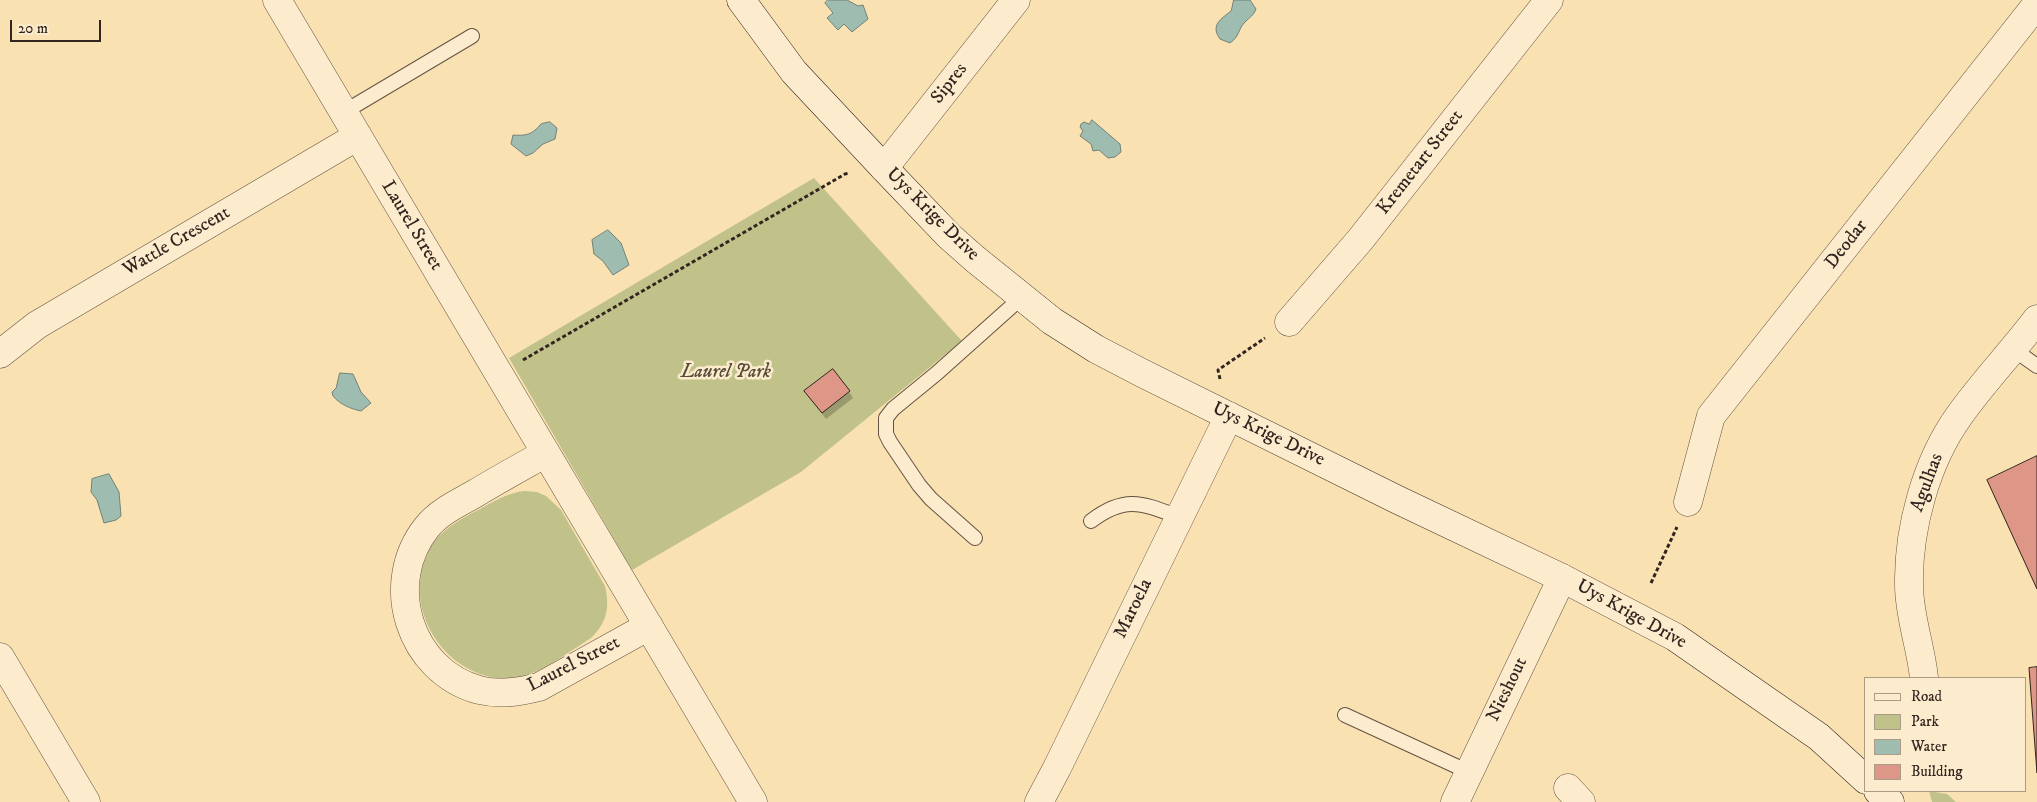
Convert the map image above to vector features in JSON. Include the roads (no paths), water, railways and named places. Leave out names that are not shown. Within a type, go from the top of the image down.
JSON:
[{"type":"street","name":"Laurel Street","points":[[277,0],[753,802]]},
{"type":"street","name":"Uys Krige Drive","points":[[741,0],[794,72],[949,236],[1052,322],[1096,349],[1396,499],[1562,578],[1675,636],[1819,737],[1864,778]]},
{"type":"street","name":"Sipres","points":[[884,168],[1016,0]]},
{"type":"street","name":"Kremetart Street","points":[[1289,322],[1360,240],[1549,0]]},
{"type":"street","name":"Deodar","points":[[1688,502],[1711,416],[2037,4]]},
{"type":"street","name":"Wattle Crescent","points":[[0,354],[21,336],[45,320],[358,136]]},
{"type":"street","name":"Agulhas","points":[[1924,677],[1908,584],[1911,541],[1917,511],[1944,440],[1958,417],[2037,319]]},
{"type":"street","name":"Maroela","points":[[1039,802],[1229,416]]},
{"type":"street","name":"Laurel Street","points":[[546,453],[442,512],[427,527],[416,544],[408,562],[404,582],[404,602],[408,622],[416,640],[428,657],[442,671],[460,682],[479,690],[499,693],[519,692],[539,687],[649,626]]},
{"type":"street","name":"Nieshout","points":[[1455,802],[1562,578]]},
{"type":"street","points":[[0,657],[86,802]]},
{"type":"street","points":[[1879,792],[1890,802]]},
{"type":"lane","points":[[344,112],[472,36]]},
{"type":"lane","points":[[975,538],[919,485],[886,434],[886,418],[893,409],[937,373],[1021,298]]},
{"type":"lane","points":[[2013,349],[2037,366]]},
{"type":"lane","points":[[1091,521],[1108,509],[1135,503],[1150,506],[1179,517]]},
{"type":"lane","points":[[1345,715],[1469,772]]},
{"type":"water","points":[[828,0],[847,0],[858,6],[863,5],[868,19],[852,32],[844,24],[838,30],[827,18],[833,13],[825,3]]},
{"type":"water","points":[[1234,0],[1250,0],[1256,9],[1243,25],[1236,38],[1230,43],[1220,39],[1216,26],[1231,11]]},
{"type":"water","points":[[1092,120],[1120,144],[1121,152],[1115,157],[1108,158],[1099,150],[1093,151],[1091,144],[1080,136],[1083,131],[1080,127],[1081,124],[1084,122],[1089,124]]},
{"type":"water","points":[[550,122],[557,128],[555,139],[543,144],[533,153],[526,156],[511,144],[513,135],[529,134],[541,124]]},
{"type":"water","points":[[608,230],[621,243],[629,265],[613,275],[603,261],[594,254],[592,240]]},
{"type":"water","points":[[340,373],[353,374],[361,392],[371,403],[361,411],[346,406],[333,396],[332,392],[336,388]]},
{"type":"water","points":[[109,474],[119,492],[121,516],[116,520],[104,523],[97,500],[91,492],[92,479]]},
{"type":"park label","name":"Laurel Park","points":[[726,373]]}]
